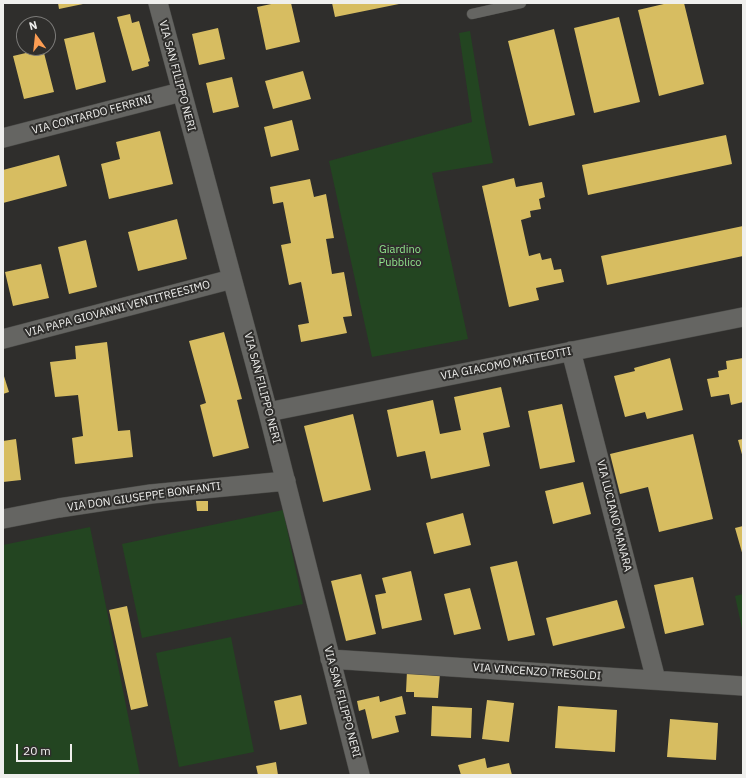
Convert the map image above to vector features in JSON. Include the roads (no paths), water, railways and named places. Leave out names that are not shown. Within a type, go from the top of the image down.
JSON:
[{"type":"street","name":"VIA SAN FILIPPO NERI","points":[[158,3],[268,412],[360,775]]},
{"type":"street","name":"VIA CONTARDO FERRINI","points":[[3,138],[181,92]]},
{"type":"street","name":"VIA PAPA GIOVANNI VENTITREESIMO","points":[[3,339],[232,279]]},
{"type":"street","name":"VIA GIACOMO MATTEOTTI","points":[[268,412],[743,317]]},
{"type":"street","name":"VIA LUCIANO MANARA","points":[[571,351],[656,680]]},
{"type":"street","name":"VIA DON GIUSEPPE BONFANTI","points":[[3,519],[59,508],[151,494],[286,481]]},
{"type":"street","name":"VIA VINCENZO TRESOLDI","points":[[330,659],[743,686]]},
{"type":"lane","points":[[472,14],[521,3]]},
{"type":"park label","name":"Giardino Pubblico","points":[[400,256]]}]
